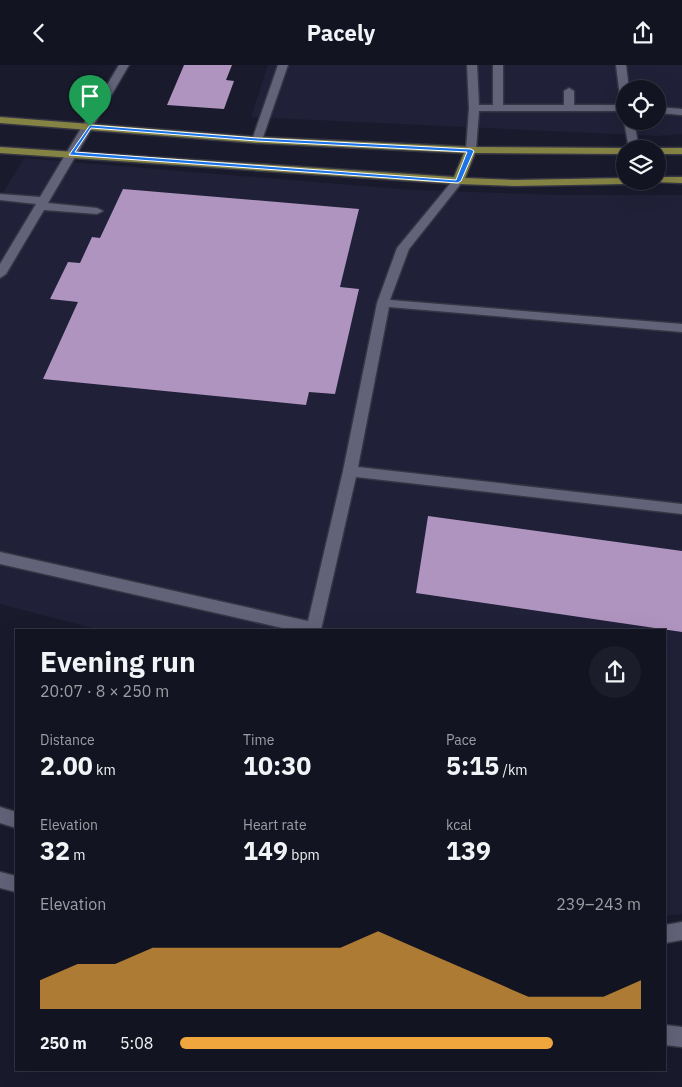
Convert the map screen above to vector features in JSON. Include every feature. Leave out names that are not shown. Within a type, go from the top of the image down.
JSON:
[{"type":"main road","points":[[0,119],[257,140],[471,151],[616,151]]},
{"type":"main road","points":[[0,150],[458,181],[514,183],[616,181]]},
{"type":"main road","points":[[458,181],[471,151]]},
{"type":"main road","points":[[666,151],[682,151]]},
{"type":"main road","points":[[666,180],[682,180]]},
{"type":"street","points":[[0,274],[90,126],[124,65]]},
{"type":"street","points":[[257,140],[283,65]]},
{"type":"street","points":[[471,151],[474,108],[472,65]]},
{"type":"street","points":[[498,65],[498,108]]},
{"type":"street","points":[[621,65],[623,80]]},
{"type":"street","points":[[568,109],[569,91]]},
{"type":"street","points":[[474,108],[616,108]]},
{"type":"street","points":[[666,111],[682,112]]},
{"type":"street","points":[[0,558],[314,629],[350,471],[383,303],[403,248],[458,181]]},
{"type":"street","points":[[0,197],[97,211]]},
{"type":"street","points":[[383,303],[682,328]]},
{"type":"street","points":[[350,471],[682,509]]},
{"type":"street","points":[[0,815],[15,820]]},
{"type":"street","points":[[0,880],[15,884]]},
{"type":"street","points":[[666,934],[682,931]]},
{"type":"street","points":[[666,1035],[682,1037]]},
{"type":"shaded area","points":[[268,65],[682,65],[682,134],[658,136],[251,117]]},
{"type":"shaded area","points":[[24,158],[412,190],[562,195],[682,195],[682,914],[666,916],[666,629],[96,629],[0,604],[0,198]]},
{"type":"building","points":[[184,65],[232,65],[226,80],[234,81],[224,109],[167,105]]},
{"type":"building","points":[[123,189],[359,209],[340,287],[359,289],[335,394],[309,392],[306,405],[43,379],[78,302],[50,299],[68,262],[80,263],[92,237],[100,238]]},
{"type":"building","points":[[428,516],[682,551],[682,632],[416,593]]},
{"type":"route","points":[[90,126],[257,140],[471,151],[458,181],[335,174],[72,154],[90,126]]}]
